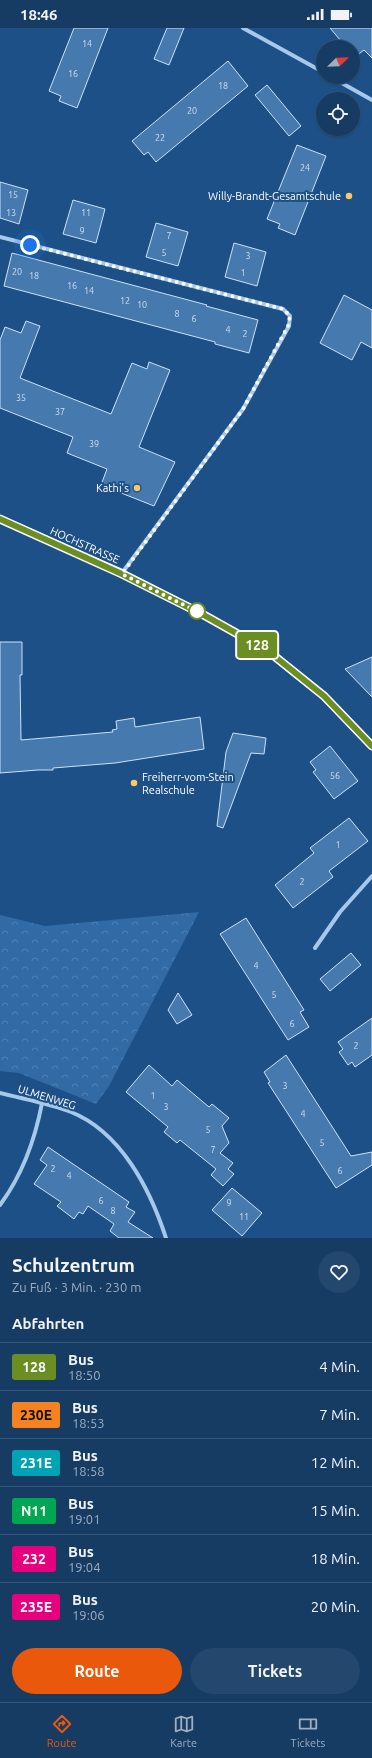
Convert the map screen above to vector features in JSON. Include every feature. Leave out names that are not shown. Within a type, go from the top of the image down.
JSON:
[{"type":"street","points":[[243,28],[316,68]]},
{"type":"street","points":[[344,84],[372,100]]},
{"type":"street","points":[[0,237],[283,309],[290,316],[288,326],[243,409],[122,574]]},
{"type":"street","name":"HOCHSTRASSE","points":[[0,519],[122,574],[202,614],[268,651],[324,696],[372,746]]},
{"type":"street","points":[[315,948],[340,912],[372,876]]},
{"type":"street","name":"ULMENWEG","points":[[0,1093],[71,1112],[92,1123],[109,1137],[129,1162],[147,1192],[166,1238]]},
{"type":"street","points":[[0,1205],[8,1194],[25,1163],[36,1132],[42,1103]]},
{"type":"green space","points":[[199,912],[109,1086],[96,1104],[19,1073],[0,1071],[0,915],[45,926]]},
{"type":"building","points":[[74,28],[108,28],[77,108],[59,101],[61,96],[49,91]]},
{"type":"building","points":[[167,28],[184,28],[169,65],[154,59]]},
{"type":"building","points":[[330,28],[372,28],[372,58],[364,50],[360,53],[360,40],[340,40]]},
{"type":"building","points":[[228,61],[248,86],[156,162],[148,152],[144,155],[132,141]]},
{"type":"building","points":[[267,85],[301,126],[289,136],[255,95]]},
{"type":"building","points":[[297,145],[326,156],[295,235],[278,228],[280,224],[267,219]]},
{"type":"building","points":[[0,182],[28,190],[19,224],[0,218]]},
{"type":"building","points":[[73,200],[105,209],[96,243],[63,234]]},
{"type":"building","points":[[156,223],[188,232],[178,266],[146,257]]},
{"type":"building","points":[[234,243],[266,252],[257,286],[225,277]]},
{"type":"building","points":[[12,253],[258,320],[249,353],[215,344],[215,342],[4,286]]},
{"type":"building","points":[[344,295],[372,310],[372,348],[361,342],[352,360],[320,343]]},
{"type":"building","points":[[26,321],[40,326],[20,378],[111,414],[132,363],[147,369],[149,362],[170,370],[139,447],[175,462],[154,506],[101,485],[107,469],[67,453],[73,437],[0,408],[0,340],[5,327],[21,333]]},
{"type":"building","points":[[0,642],[22,642],[22,675],[20,675],[21,740],[113,732],[112,730],[117,729],[116,721],[134,718],[135,727],[200,717],[204,749],[115,763],[53,768],[53,770],[0,773]]},
{"type":"building","points":[[372,657],[372,697],[345,669]]},
{"type":"building","points":[[233,733],[266,738],[264,754],[251,753],[223,828],[217,826],[226,752]]},
{"type":"building","points":[[330,746],[358,781],[334,799],[313,772],[316,770],[310,762]]},
{"type":"building","points":[[349,818],[368,841],[329,871],[333,877],[293,908],[275,885],[314,853],[310,848]]},
{"type":"building","points":[[246,918],[304,1010],[300,1012],[309,1027],[288,1040],[220,934]]},
{"type":"building","points":[[351,953],[361,965],[330,991],[320,979]]},
{"type":"building","points":[[178,993],[192,1015],[177,1024],[168,1010]]},
{"type":"building","points":[[372,1018],[372,1055],[355,1067],[352,1062],[348,1065],[339,1052],[343,1049],[338,1042]]},
{"type":"building","points":[[286,1055],[351,1156],[372,1152],[372,1165],[336,1188],[268,1083],[270,1082],[264,1072]]},
{"type":"building","points":[[149,1065],[172,1086],[177,1080],[209,1107],[212,1104],[229,1118],[222,1126],[229,1143],[220,1153],[233,1163],[228,1169],[234,1174],[223,1186],[211,1175],[216,1169],[180,1140],[177,1143],[164,1132],[168,1127],[126,1092]]},
{"type":"building","points":[[48,1147],[129,1202],[126,1207],[135,1212],[128,1222],[153,1238],[119,1238],[110,1231],[114,1224],[88,1206],[83,1214],[79,1212],[74,1219],[57,1206],[61,1202],[34,1184],[47,1165],[40,1160]]},
{"type":"building","points":[[232,1188],[262,1213],[242,1236],[212,1210]]},
{"type":"bus line","name":"128","points":[[0,519],[122,574],[202,614],[268,651],[324,696],[372,746]]},
{"type":"place","name":"Willy-Brandt-Gesamtschule","points":[[349,196]]},
{"type":"place","name":"Kathi's","points":[[137,488]]},
{"type":"place","name":"Freiherr-vom-Stein Realschule","points":[[134,783]]},
{"type":"route","points":[[30,245],[283,309],[290,316],[288,326],[243,409],[149,535],[122,574],[202,614],[197,611]]}]
